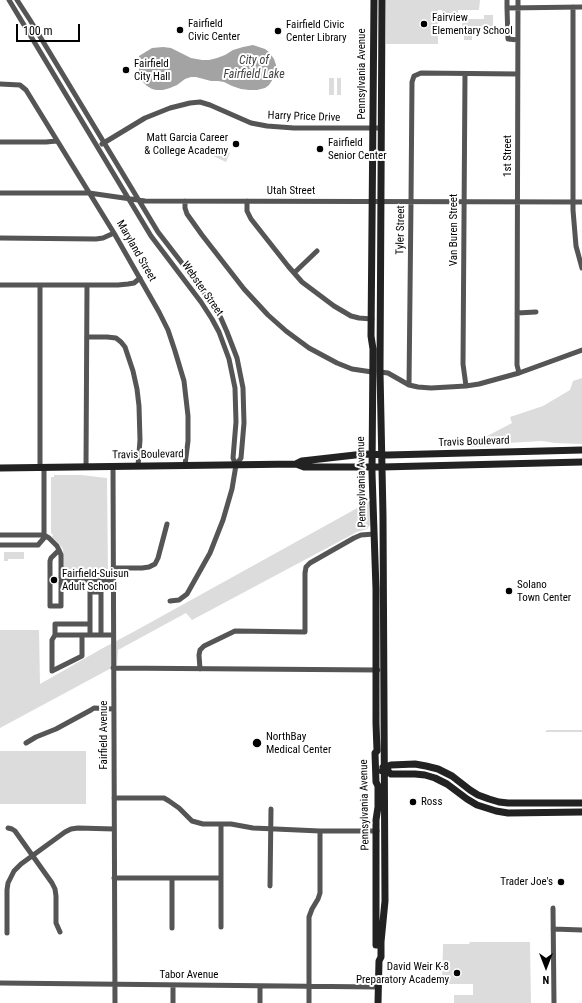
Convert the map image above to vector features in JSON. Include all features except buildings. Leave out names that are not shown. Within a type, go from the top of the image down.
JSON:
[{"type":"main road","name":"Pennsylvania Avenue","points":[[374,0],[371,336],[376,372],[382,455],[380,671],[377,751],[375,753],[376,782],[378,786],[376,957],[378,961],[378,1003]]},
{"type":"main road","name":"Pennsylvania Avenue","points":[[378,961],[381,957],[384,901],[384,768],[376,595],[372,455],[381,202],[382,0]]},
{"type":"main road","name":"Travis Boulevard","points":[[296,464],[302,461],[364,454],[469,454],[514,451],[582,450]]},
{"type":"main road","name":"Travis Boulevard","points":[[0,468],[296,464],[304,467],[582,462]]},
{"type":"main road","points":[[377,751],[380,753],[380,763],[391,774],[415,774],[435,778],[478,805],[496,811],[508,813],[582,812]]},
{"type":"main road","points":[[378,786],[380,782],[380,773],[384,768],[391,765],[415,764],[445,772],[478,794],[499,802],[582,803]]},
{"type":"main road","points":[[384,824],[377,831],[381,837],[381,857],[385,863]]},
{"type":"street","name":"Webster Street","points":[[9,0],[151,236],[201,302],[212,319],[224,344],[235,388],[236,422],[233,458],[236,465]]},
{"type":"street","points":[[507,0],[508,39],[518,40]]},
{"type":"street","name":"1st Street","points":[[518,0],[517,365],[519,373]]},
{"type":"street","name":"Webster Street","points":[[18,1],[158,232],[209,299],[220,316],[234,348],[240,369],[243,388],[244,423],[241,458],[236,465]]},
{"type":"street","points":[[573,7],[573,202],[576,246],[582,268]]},
{"type":"street","points":[[507,8],[582,7]]},
{"type":"street","name":"Tyler Street","points":[[409,385],[412,82],[414,76],[421,73],[465,74]]},
{"type":"street","points":[[465,74],[518,74]]},
{"type":"street","name":"Van Buren Street","points":[[465,74],[463,364],[466,386]]},
{"type":"street","name":"Maryland Street","points":[[0,84],[20,85],[26,90],[114,233],[160,312],[168,330],[184,381],[188,416],[188,440],[185,465]]},
{"type":"street","name":"Harry Price Drive","points":[[97,147],[145,118],[170,108],[200,102],[251,122],[267,126],[294,128],[381,128]]},
{"type":"street","points":[[0,142],[57,141]]},
{"type":"street","name":"Utah Street","points":[[0,192],[89,193],[145,201],[185,202],[582,202]]},
{"type":"street","points":[[247,201],[247,210],[251,219],[302,282],[334,306],[356,317],[372,319]]},
{"type":"street","points":[[185,202],[187,214],[202,235],[244,289],[268,315],[309,348],[352,369],[388,373],[409,385],[418,387],[431,388],[466,386],[519,373],[582,350]]},
{"type":"street","points":[[0,238],[96,239],[103,238],[114,233]]},
{"type":"street","points":[[294,273],[317,251]]},
{"type":"street","points":[[0,285],[128,284],[140,278]]},
{"type":"street","points":[[0,545],[38,545],[44,538],[40,285]]},
{"type":"street","points":[[86,466],[87,285]]},
{"type":"street","points":[[517,313],[536,312]]},
{"type":"street","points":[[87,337],[116,338],[125,347],[133,371],[139,406],[140,440],[138,466]]},
{"type":"street","points":[[170,601],[179,600],[187,594],[210,553],[224,520],[232,489],[236,465]]},
{"type":"street","name":"Fairfield Avenue","points":[[113,466],[115,1003]]},
{"type":"street","points":[[113,568],[142,568],[150,567],[155,564],[167,524]]},
{"type":"street","points":[[200,669],[200,652],[204,646],[235,631],[305,632],[306,567],[310,563],[354,538],[361,535],[374,534]]},
{"type":"street","points":[[0,535],[44,535],[57,546],[59,550],[61,555],[61,606],[50,606],[50,561],[59,550]]},
{"type":"street","points":[[61,581],[113,581]]},
{"type":"street","points":[[90,635],[90,592],[101,592],[101,635]]},
{"type":"street","points":[[82,635],[82,656],[52,671],[52,640],[55,635],[55,624],[90,624]]},
{"type":"street","points":[[55,635],[113,635]]},
{"type":"street","points":[[113,668],[380,671]]},
{"type":"street","points":[[26,743],[36,736],[56,729],[91,710],[98,708],[114,709]]},
{"type":"street","points":[[114,798],[164,798],[179,808],[192,821],[203,824],[231,824],[270,829],[377,831]]},
{"type":"street","points":[[270,886],[271,809]]},
{"type":"street","points":[[221,824],[221,927]]},
{"type":"street","points":[[8,828],[15,831],[52,882],[56,896],[56,923],[60,932]]},
{"type":"street","points":[[7,933],[8,883],[14,871],[21,864],[71,829],[114,828]]},
{"type":"street","points":[[309,1003],[309,917],[320,893],[320,830]]},
{"type":"street","points":[[114,878],[221,878]]},
{"type":"street","points":[[172,878],[172,928]]},
{"type":"street","points":[[553,908],[554,1003]]},
{"type":"street","points":[[553,929],[582,930]]},
{"type":"street","name":"Tabor Avenue","points":[[0,983],[378,987]]},
{"type":"street","points":[[173,985],[173,1003]]},
{"type":"street","points":[[260,986],[260,1003]]},
{"type":"shaded area","name":"Fairview Elementary School","points":[[386,0],[480,0],[479,10],[458,10],[458,17],[447,17],[447,20],[442,20],[442,10],[438,10],[438,44],[386,44]]},
{"type":"shaded area","points":[[484,15],[493,15],[493,28],[470,29],[470,33],[472,33],[472,40],[464,40],[462,19],[484,19]]},
{"type":"shaded area","points":[[329,78],[334,78],[334,95],[329,95]]},
{"type":"shaded area","points":[[337,78],[341,78],[341,95],[337,95]]},
{"type":"shaded area","points":[[215,146],[230,153],[226,162],[211,155]]},
{"type":"shaded area","points":[[582,378],[582,444],[542,441],[507,443],[494,446],[466,447],[512,423],[510,417],[543,406],[570,390],[573,381]]},
{"type":"shaded area","points":[[54,475],[81,475],[107,478],[108,577],[63,577],[63,549],[52,537],[53,535],[51,533],[51,477],[54,477]]},
{"type":"shaded area","points":[[370,501],[370,525],[367,529],[357,532],[192,620],[186,613],[118,650],[117,665],[0,728],[0,630],[39,630],[40,684]]},
{"type":"shaded area","points":[[4,552],[24,552],[24,559],[8,559],[8,561],[4,561]]},
{"type":"shaded area","points":[[547,730],[582,730],[582,732],[545,732]]},
{"type":"shaded area","points":[[0,751],[86,751],[86,804],[0,804]]},
{"type":"shaded area","points":[[470,942],[530,942],[531,1003],[454,1003],[454,995],[473,995],[473,984],[442,984],[443,944],[469,944]]},
{"type":"water","name":"City of Fairfield Lake","points":[[253,45],[269,52],[276,65],[277,71],[275,76],[265,88],[257,90],[241,89],[224,82],[191,77],[170,88],[156,90],[147,86],[139,78],[139,56],[152,48],[171,48],[191,58],[209,60],[225,55],[233,50]]},
{"type":"place","name":"Fairview Elementary School","points":[[424,24]]},
{"type":"place","name":"Fairfield Civic Center","points":[[180,30]]},
{"type":"place","name":"Fairfield Civic Center Library","points":[[278,31]]},
{"type":"place","name":"Fairfield City Hall","points":[[126,70]]},
{"type":"place","name":"Matt Garcia Career & College Academy","points":[[236,144]]},
{"type":"place","name":"Fairfield Senior Center","points":[[320,149]]},
{"type":"place","name":"Fairfield-Suisun Adult School","points":[[54,580]]},
{"type":"place","name":"Solano Town Center","points":[[509,591]]},
{"type":"place","name":"NorthBay Medical Center","points":[[257,743]]},
{"type":"place","name":"Ross","points":[[413,802]]},
{"type":"place","name":"Trader Joe's","points":[[561,882]]},
{"type":"place","name":"David Weir K-8 Preparatory Academy","points":[[457,973]]}]
